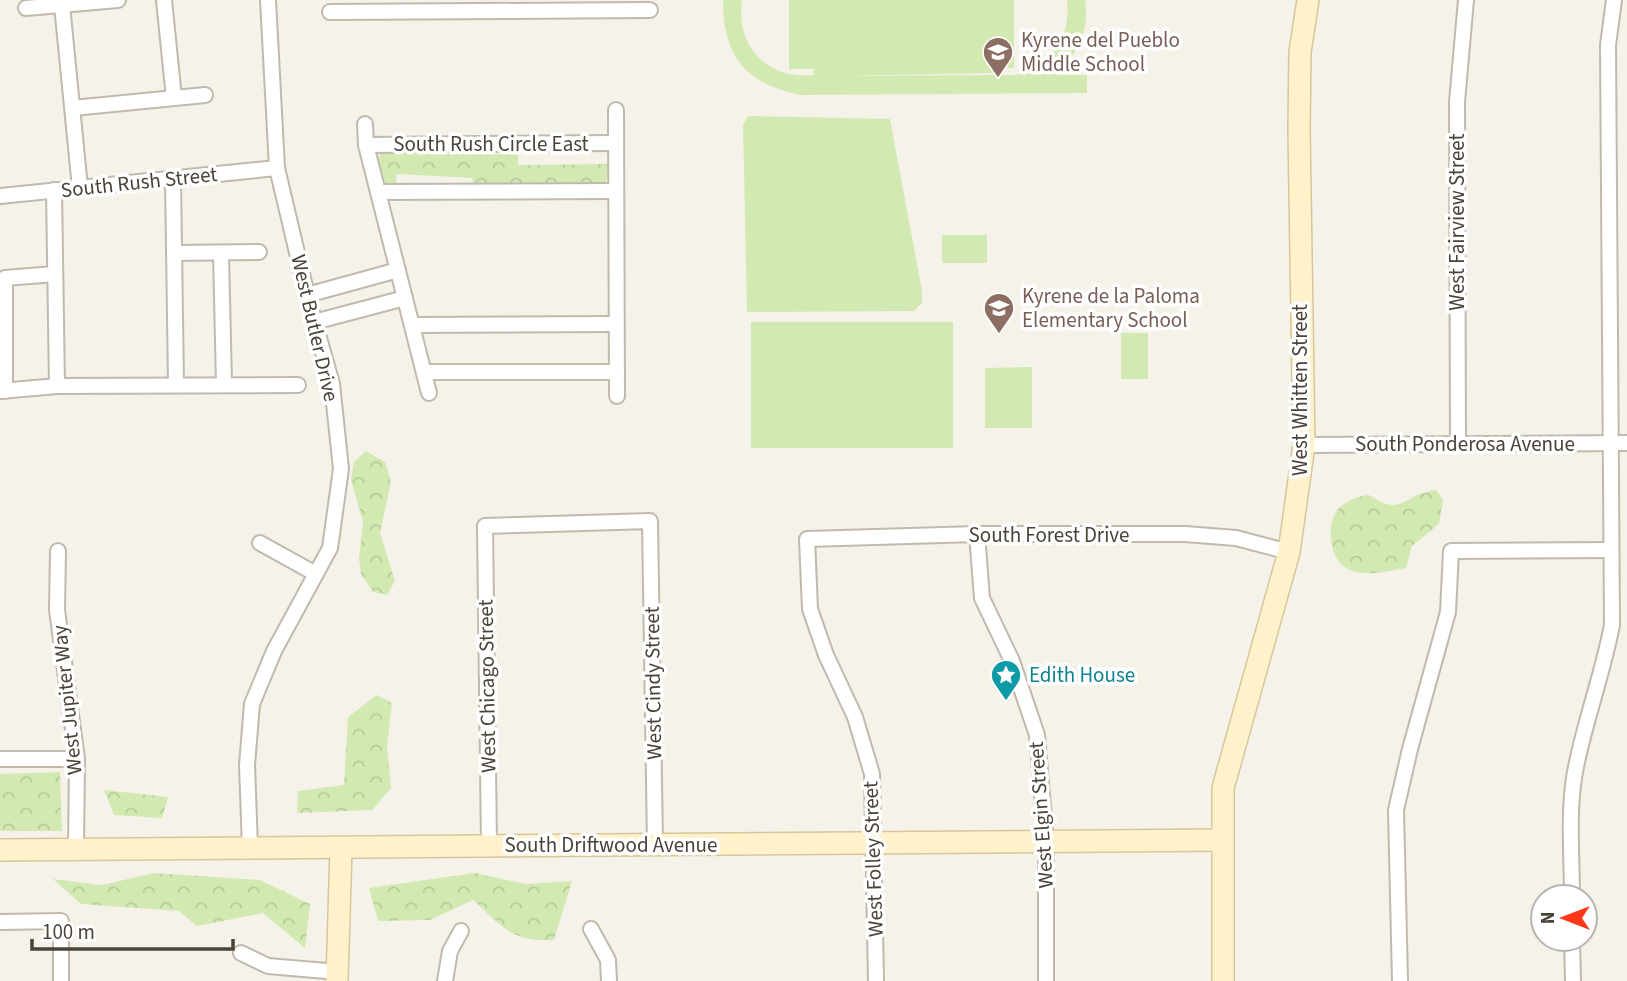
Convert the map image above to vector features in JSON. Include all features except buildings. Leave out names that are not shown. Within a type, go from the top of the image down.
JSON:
[{"type":"street","points":[[26,8],[118,0]]},
{"type":"street","points":[[164,0],[174,98]]},
{"type":"street","name":"West Butler Drive","points":[[250,848],[247,765],[252,704],[274,651],[330,548],[341,469],[332,384],[307,295],[277,167],[268,0]]},
{"type":"street","name":"West Whitten Street","points":[[1223,981],[1223,788],[1230,755],[1289,552],[1304,445],[1299,130],[1300,52],[1308,0]]},
{"type":"street","name":"West Fairview Street","points":[[1458,444],[1457,102],[1466,0]]},
{"type":"street","points":[[1572,883],[1571,828],[1576,764],[1605,662],[1612,625],[1608,45],[1614,0]]},
{"type":"street","points":[[62,5],[80,188]]},
{"type":"street","points":[[330,12],[364,6],[475,11],[541,5],[614,5],[650,10]]},
{"type":"street","points":[[73,108],[205,95]]},
{"type":"street","name":"South Rush Circle East","points":[[616,110],[617,396]]},
{"type":"street","name":"South Rush Circle East","points":[[365,124],[366,145],[429,393]]},
{"type":"street","name":"South Rush Circle East","points":[[366,145],[616,143]]},
{"type":"street","name":"South Rush Street","points":[[0,196],[277,167]]},
{"type":"street","points":[[173,178],[176,385]]},
{"type":"street","points":[[54,190],[57,386]]},
{"type":"street","points":[[379,192],[616,191]]},
{"type":"street","points":[[174,253],[259,252]]},
{"type":"street","points":[[221,253],[223,384]]},
{"type":"street","points":[[55,274],[5,278],[3,391],[57,386],[298,385]]},
{"type":"street","points":[[307,295],[402,284]]},
{"type":"street","points":[[314,322],[402,284]]},
{"type":"street","points":[[412,325],[616,324]]},
{"type":"street","points":[[424,372],[617,372]]},
{"type":"street","name":"South Ponderosa Avenue","points":[[1304,445],[1627,443]]},
{"type":"street","name":"West Cindy Street","points":[[485,526],[650,522],[655,845]]},
{"type":"street","name":"West Chicago Street","points":[[485,526],[489,846]]},
{"type":"street","name":"South Forest Drive","points":[[807,539],[977,534],[1198,535],[1236,538],[1289,552]]},
{"type":"street","name":"West Elgin Street","points":[[977,534],[982,598],[1012,660],[1037,735],[1046,842],[1046,981]]},
{"type":"street","name":"West Folley Street","points":[[807,539],[810,609],[826,655],[855,717],[872,774],[876,981]]},
{"type":"street","points":[[260,543],[316,574]]},
{"type":"street","points":[[1400,981],[1396,810],[1409,749],[1448,612],[1451,551],[1611,550]]},
{"type":"street","name":"West Jupiter Way","points":[[58,551],[57,610],[77,759],[76,850]]},
{"type":"street","points":[[0,760],[77,759]]},
{"type":"street","name":"South Driftwood Avenue","points":[[0,850],[1222,840]]},
{"type":"street","points":[[240,953],[268,965],[338,977],[341,848]]},
{"type":"street","points":[[0,922],[61,921],[61,981]]},
{"type":"street","points":[[591,929],[608,960],[609,981]]},
{"type":"street","points":[[445,981],[450,951],[461,931]]},
{"type":"street","points":[[1573,953],[1573,981]]},
{"type":"green space","points":[[723,0],[742,0],[744,32],[758,57],[782,72],[814,75],[814,69],[789,69],[789,0],[1014,0],[1014,68],[998,68],[998,73],[831,76],[1016,75],[1040,64],[1056,48],[1066,26],[1067,0],[1085,0],[1084,32],[1076,50],[1056,75],[1087,75],[1087,93],[801,95],[766,84],[741,65],[727,37]]},
{"type":"green space","points":[[748,116],[890,119],[922,291],[922,303],[914,311],[747,312],[743,124]]},
{"type":"green space","points":[[380,153],[518,154],[518,165],[610,164],[604,188],[474,186],[472,178],[396,174],[397,187],[386,185],[377,172]]},
{"type":"green space","points":[[942,235],[987,235],[987,263],[942,263]]},
{"type":"green space","points":[[751,322],[953,322],[953,448],[751,448]]},
{"type":"green space","points":[[1121,333],[1148,333],[1148,379],[1121,379]]},
{"type":"green space","points":[[1032,367],[1032,428],[985,428],[985,368]]},
{"type":"green space","points":[[366,451],[385,462],[391,482],[380,533],[395,581],[387,595],[373,592],[361,574],[359,559],[363,522],[351,480],[354,462]]},
{"type":"green space","points":[[1436,490],[1443,500],[1439,524],[1412,546],[1406,568],[1360,573],[1346,568],[1335,556],[1331,539],[1332,522],[1342,505],[1369,495],[1380,502],[1396,505]]},
{"type":"green space","points":[[377,695],[392,703],[387,746],[391,788],[372,810],[297,813],[298,791],[344,785],[348,717]]},
{"type":"green space","points":[[60,772],[62,831],[0,831],[0,774]]},
{"type":"green space","points":[[104,790],[168,797],[162,818],[114,815]]},
{"type":"green space","points":[[154,873],[260,880],[310,904],[305,948],[263,913],[197,926],[179,911],[81,904],[53,879],[102,885]]},
{"type":"green space","points":[[475,873],[525,884],[572,881],[554,940],[517,935],[500,925],[473,900],[430,920],[378,921],[369,888]]},
{"type":"place","name":"Kyrene del Pueblo Middle School","points":[[998,79]]},
{"type":"place","name":"Kyrene de la Paloma Elementary School","points":[[999,335]]},
{"type":"place","name":"Edith House","points":[[1006,702]]}]
